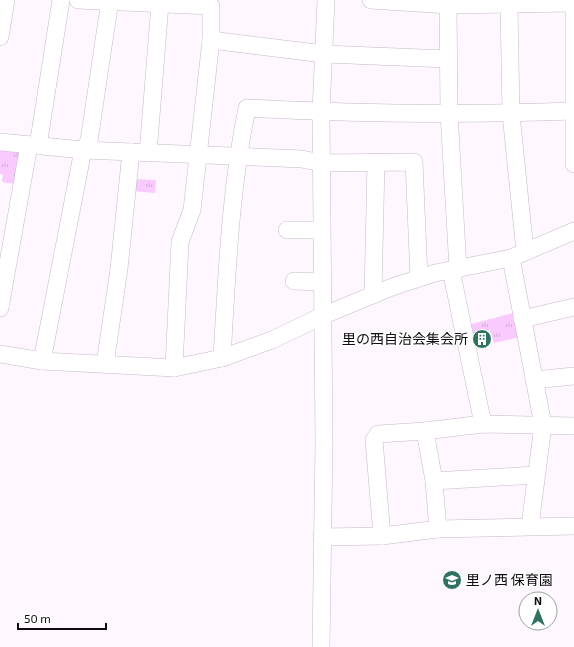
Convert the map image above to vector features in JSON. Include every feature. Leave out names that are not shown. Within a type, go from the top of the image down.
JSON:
[{"type":"street","points":[[0,38],[6,0]]},
{"type":"street","points":[[0,308],[34,146],[61,0]]},
{"type":"street","points":[[78,0],[160,4],[212,3],[211,40],[197,154],[192,210],[180,242],[174,368]]},
{"type":"street","points":[[321,647],[324,442],[321,282],[321,112],[326,0]]},
{"type":"street","points":[[371,0],[448,5],[574,3],[574,164]]},
{"type":"street","points":[[42,361],[83,150],[89,141],[110,1]]},
{"type":"street","points":[[148,153],[160,4]]},
{"type":"street","points":[[448,5],[449,113],[454,269],[483,424]]},
{"type":"street","points":[[509,5],[511,114],[522,319],[543,425],[530,526]]},
{"type":"street","points":[[211,40],[324,54],[448,59]]},
{"type":"street","points":[[222,358],[229,238],[237,156],[247,108],[321,112],[511,114],[574,111]]},
{"type":"street","points":[[0,142],[83,150],[302,159],[321,163],[414,162],[419,278]]},
{"type":"street","points":[[105,364],[119,269],[131,152]]},
{"type":"street","points":[[373,295],[376,162]]},
{"type":"street","points":[[286,230],[321,230]]},
{"type":"street","points":[[0,354],[42,361],[174,368],[222,358],[272,340],[322,316],[419,278],[518,255],[574,231]]},
{"type":"street","points":[[294,281],[321,282]]},
{"type":"street","points":[[522,319],[574,307]]},
{"type":"street","points":[[534,380],[574,376]]},
{"type":"street","points":[[382,536],[374,440],[378,434],[425,431],[483,424],[574,426]]},
{"type":"street","points":[[425,431],[434,481],[438,529]]},
{"type":"street","points":[[434,481],[536,475]]},
{"type":"street","points":[[322,538],[382,536],[438,529],[574,526]]},
{"type":"green space","points":[[0,148],[22,150],[16,184],[2,182],[3,175],[0,174]]},
{"type":"green space","points":[[132,179],[156,180],[155,193],[132,191]]},
{"type":"green space","points":[[513,313],[520,337],[494,343],[490,330],[471,335],[468,325]]},
{"type":"place","name":"里の西自治会集会所","points":[[482,339]]},
{"type":"place","name":"里ノ西 保育園","points":[[452,580]]}]
